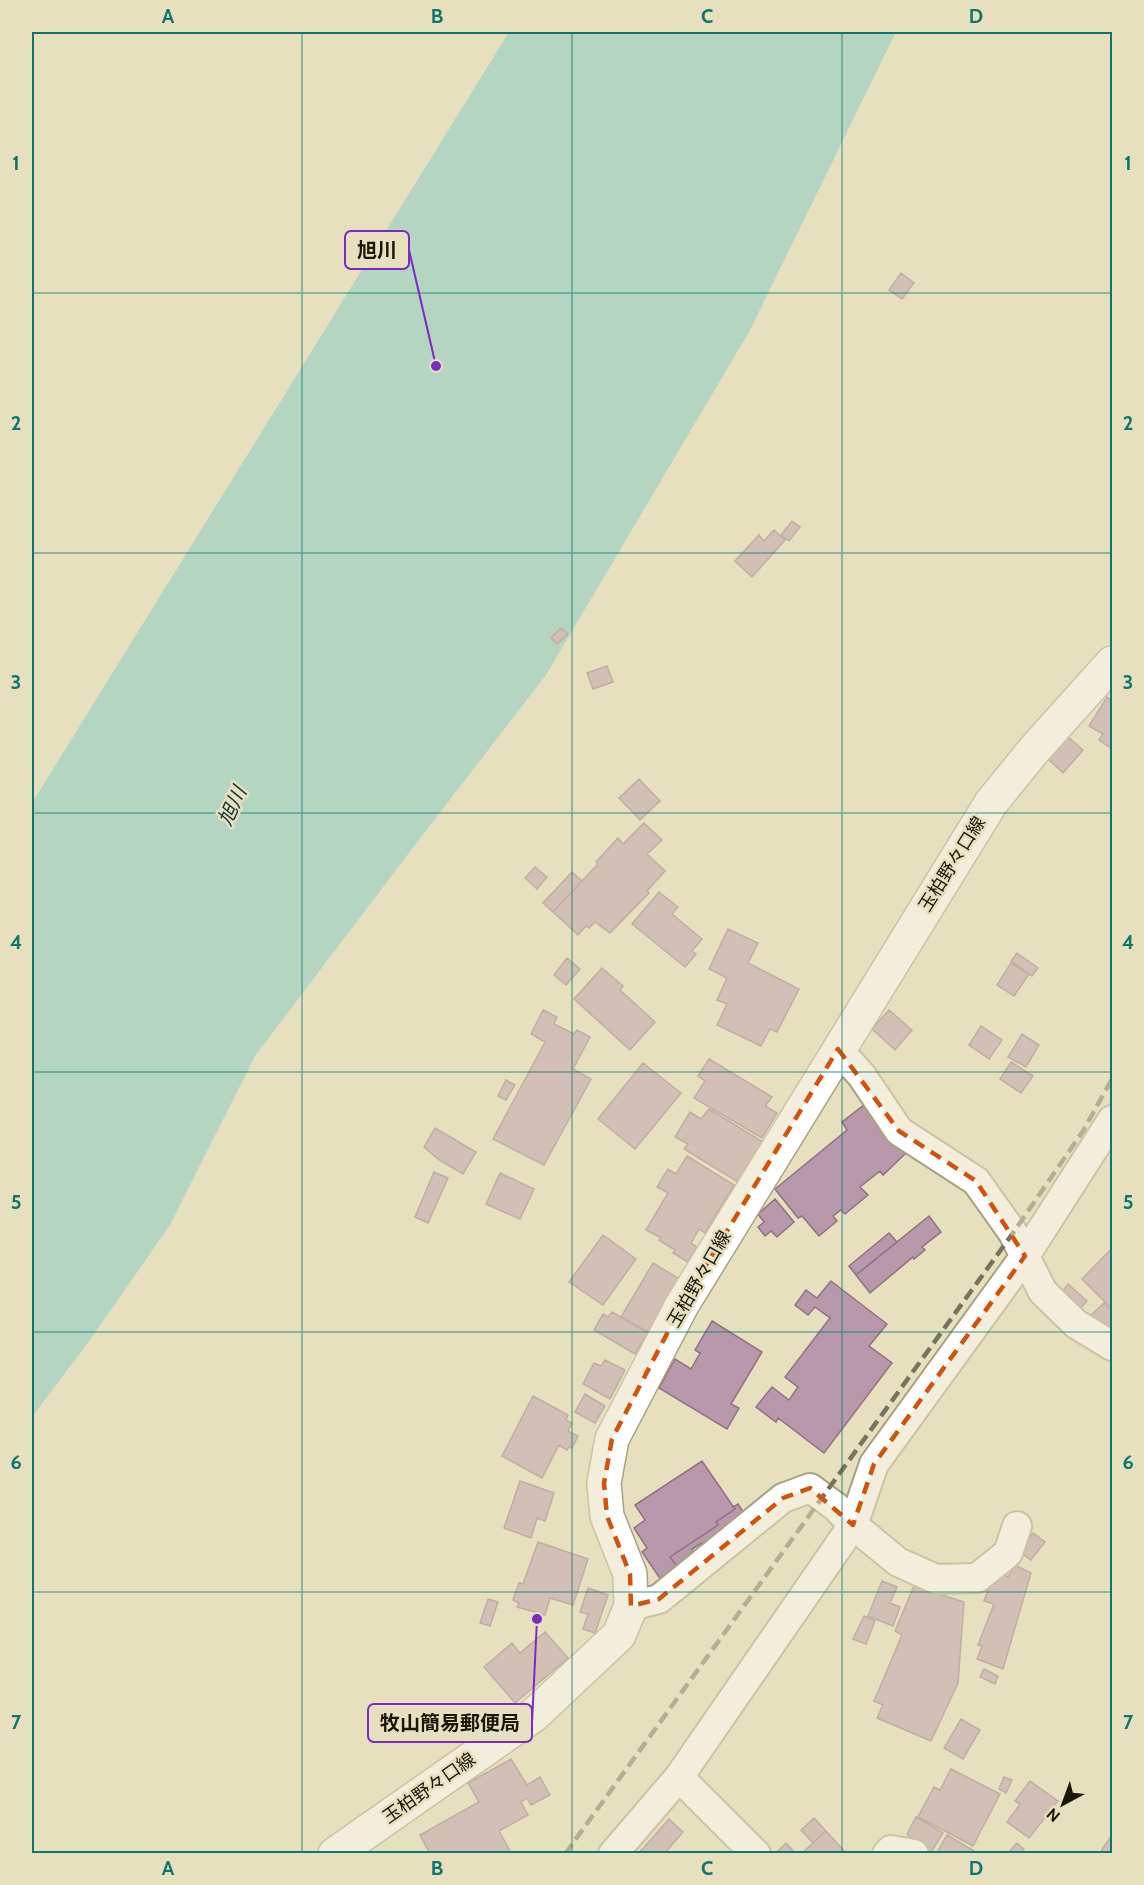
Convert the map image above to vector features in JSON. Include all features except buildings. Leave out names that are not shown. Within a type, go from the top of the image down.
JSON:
[{"type":"main road","name":"玉柏野々口線","points":[[335,1854],[534,1715],[619,1635],[631,1606],[630,1574],[607,1516],[604,1483],[612,1439],[682,1305],[991,802],[1034,750],[1113,663]]},
{"type":"street","points":[[838,1049],[862,1076],[899,1131],[976,1181],[1013,1233],[1043,1292],[1076,1324],[1113,1346]]},
{"type":"street","points":[[613,1854],[679,1777],[853,1525],[874,1464],[1025,1256],[1113,1120]]},
{"type":"street","points":[[631,1606],[659,1599],[783,1498],[810,1488],[836,1507],[853,1525],[898,1562],[936,1580],[977,1578],[1008,1553],[1017,1526]]},
{"type":"street","points":[[679,1777],[756,1854]]},
{"type":"street","points":[[887,1854],[891,1850],[914,1854]]},
{"type":"highlighted area","points":[[838,1049],[899,1131],[976,1181],[1025,1256],[874,1464],[853,1525],[810,1488],[783,1498],[659,1599],[631,1606],[630,1574],[607,1516],[604,1483],[612,1439],[682,1305]]},
{"type":"water","points":[[509,32],[896,32],[749,332],[546,675],[255,1056],[170,1225],[90,1340],[32,1417],[32,803]]},
{"type":"railway","points":[[565,1854],[1013,1233],[1083,1131],[1112,1079]]},
{"type":"place","name":"旭川","points":[[436,366]]},
{"type":"place","name":"牧山簡易郵便局","points":[[537,1619]]}]
